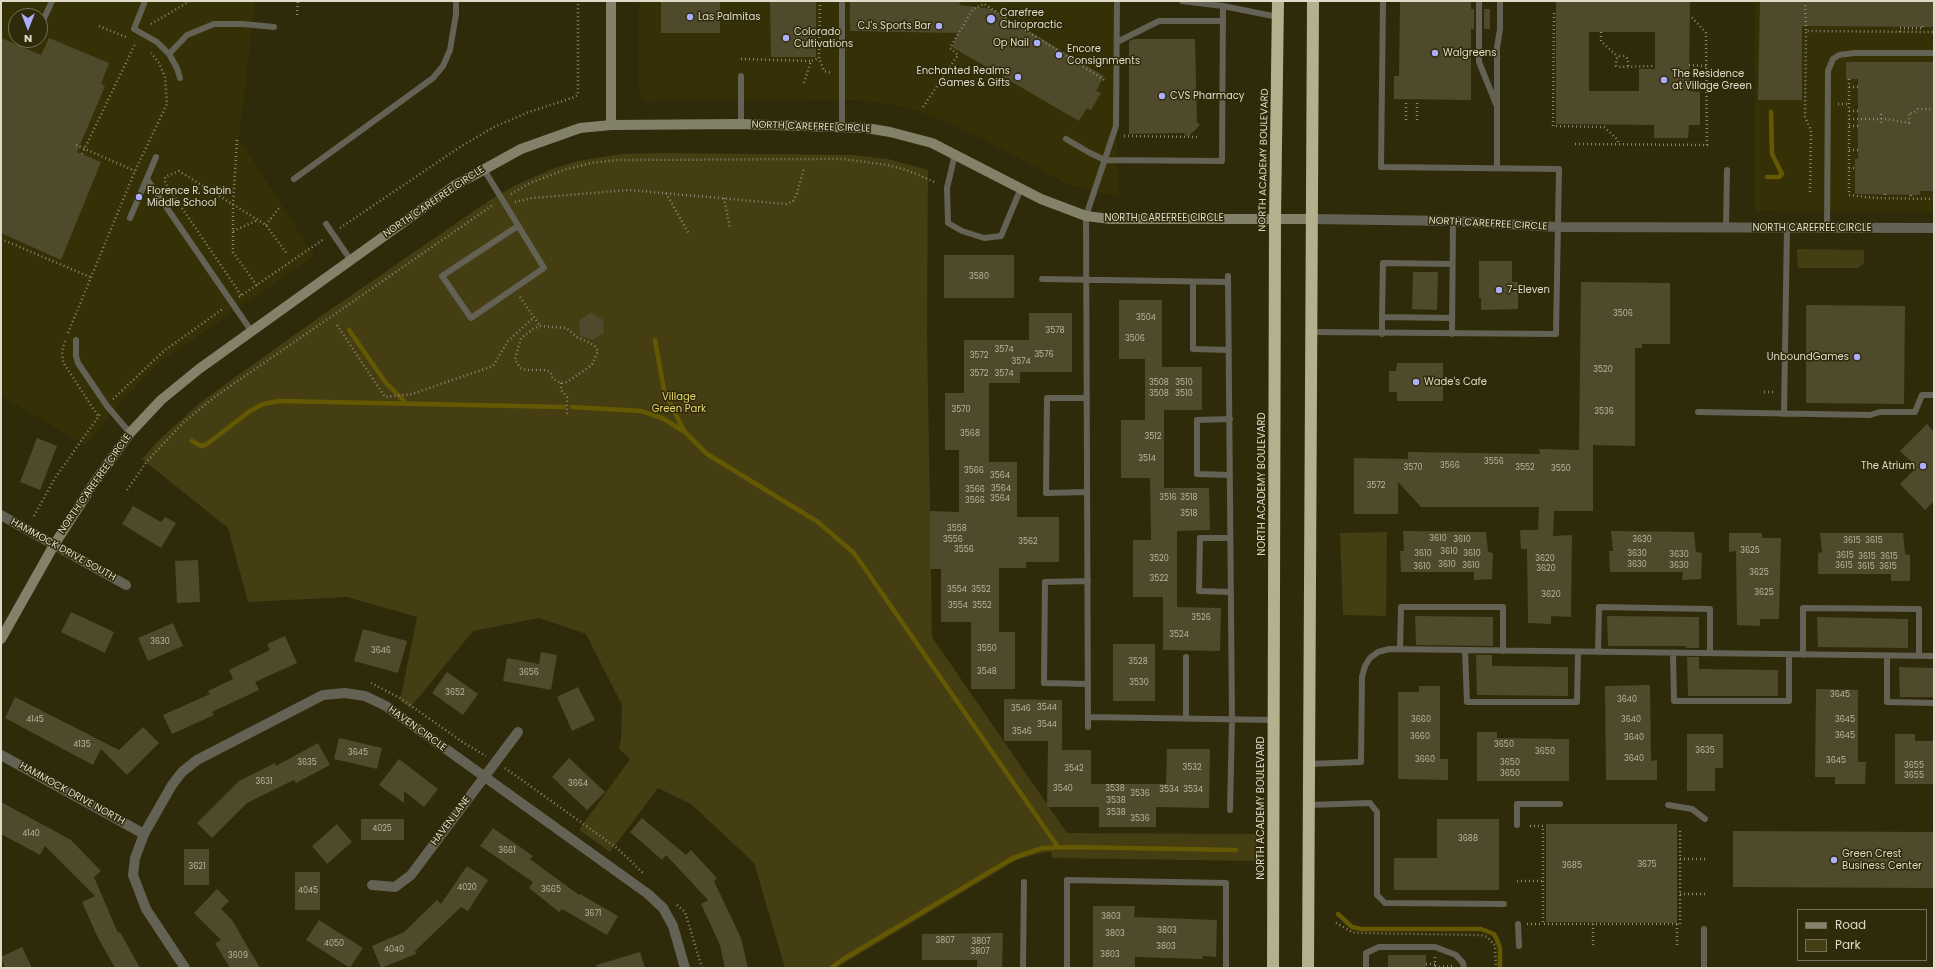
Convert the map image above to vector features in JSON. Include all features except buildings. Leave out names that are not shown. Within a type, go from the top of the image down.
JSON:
[{"type":"highway","name":"NORTH ACADEMY BOULEVARD","points":[[1273,968],[1275,218],[1278,1]]},
{"type":"highway","points":[[1308,968],[1313,1]]},
{"type":"main road","points":[[611,1],[611,125]]},
{"type":"main road","name":"NORTH CAREFREE CIRCLE","points":[[1,639],[54,544],[94,483],[130,433],[161,400],[179,385],[350,259],[454,186],[483,168],[521,149],[580,128],[611,125],[741,124],[842,126],[872,129],[913,137],[932,143],[1058,206],[1086,216],[1110,219],[1312,219]]},
{"type":"street","name":"NORTH CAREFREE CIRCLE","points":[[1312,219],[1453,221],[1558,227],[1934,228]]},
{"type":"street","name":"HAMMOCK DRIVE SOUTH","points":[[1,515],[126,585]]},
{"type":"street","name":"HAVEN CIRCLE","points":[[185,968],[146,909],[137,890],[133,875],[135,858],[144,834],[172,785],[182,772],[192,764],[323,695],[345,693],[365,696],[386,706],[648,894],[663,908],[673,926],[684,968]]},
{"type":"street","name":"HAVEN LANE","points":[[372,885],[395,887],[411,875],[518,732]]},
{"type":"street","name":"HAMMOCK DRIVE NORTH","points":[[1,755],[144,834]]},
{"type":"lane","points":[[145,1],[134,29],[156,42],[169,54],[177,68],[180,78]]},
{"type":"lane","points":[[294,179],[433,78],[443,66],[450,50],[456,14],[456,1]]},
{"type":"lane","points":[[842,1],[842,126]]},
{"type":"lane","points":[[1088,727],[1086,216],[1113,136],[1118,115],[1117,1]]},
{"type":"lane","points":[[1182,1],[1223,6],[1278,18]]},
{"type":"lane","points":[[1311,332],[1382,334],[1556,334],[1559,169],[1381,167],[1383,1]]},
{"type":"lane","points":[[1479,1],[1479,62],[1497,108]]},
{"type":"lane","points":[[1497,168],[1500,1]]},
{"type":"lane","points":[[1066,139],[1105,160],[1222,161],[1223,6]]},
{"type":"lane","points":[[1117,42],[1159,21],[1222,21]]},
{"type":"lane","points":[[169,54],[186,35],[214,24],[243,24],[274,27]]},
{"type":"lane","points":[[1827,228],[1828,71],[1833,59],[1839,55],[1849,53],[1934,53]]},
{"type":"lane","points":[[741,76],[741,124]]},
{"type":"lane","points":[[955,154],[947,188],[948,223],[962,231],[984,238],[1001,236],[1021,188]]},
{"type":"lane","points":[[130,218],[156,157]]},
{"type":"lane","points":[[483,168],[544,268],[471,318],[442,276],[518,226]]},
{"type":"lane","points":[[1726,170],[1726,228]]},
{"type":"lane","points":[[147,179],[252,332]]},
{"type":"lane","points":[[1452,334],[1453,221]]},
{"type":"lane","points":[[326,224],[350,259]]},
{"type":"lane","points":[[1784,414],[1787,228]]},
{"type":"lane","points":[[1382,334],[1383,263],[1452,264]]},
{"type":"lane","points":[[1042,279],[1193,282],[1228,279],[1232,720],[1230,810]]},
{"type":"lane","points":[[1193,282],[1193,349],[1229,350]]},
{"type":"lane","points":[[1382,317],[1452,318]]},
{"type":"lane","points":[[76,340],[76,356],[78,363],[107,406],[130,433]]},
{"type":"lane","points":[[1698,412],[1870,415],[1880,412],[1915,412],[1922,395],[1934,395]]},
{"type":"lane","points":[[1087,398],[1047,398],[1046,493],[1087,492]]},
{"type":"lane","points":[[1230,419],[1197,420],[1197,474],[1230,475]]},
{"type":"lane","points":[[1230,538],[1200,538],[1199,591],[1230,592]]},
{"type":"lane","points":[[1088,581],[1045,582],[1044,683],[1088,684]]},
{"type":"lane","points":[[1400,649],[1401,607],[1503,607],[1503,651]]},
{"type":"lane","points":[[1598,652],[1599,607],[1686,608],[1710,609],[1710,654]]},
{"type":"lane","points":[[1803,655],[1803,608],[1919,609],[1919,656]]},
{"type":"lane","points":[[1308,764],[1361,762],[1362,677],[1365,666],[1370,658],[1378,652],[1389,649],[1934,656]]},
{"type":"lane","points":[[1465,650],[1466,702],[1577,702],[1578,652]]},
{"type":"lane","points":[[1673,653],[1674,701],[1789,701],[1789,655]]},
{"type":"lane","points":[[1186,656],[1186,719]]},
{"type":"lane","points":[[1887,656],[1887,702],[1934,703]]},
{"type":"lane","points":[[1089,717],[1273,720]]},
{"type":"lane","points":[[1308,805],[1370,803],[1377,812],[1377,895],[1385,903],[1504,904]]},
{"type":"lane","points":[[1517,825],[1517,804],[1560,804]]},
{"type":"lane","points":[[1668,805],[1692,809],[1705,819]]},
{"type":"lane","points":[[1067,968],[1067,880],[1226,883],[1226,968]]},
{"type":"lane","points":[[1023,968],[1024,882]]},
{"type":"lane","points":[[1518,924],[1519,946]]},
{"type":"lane","points":[[1704,929],[1704,968]]},
{"type":"lane","points":[[1366,968],[1366,953],[1379,947],[1436,947],[1456,954],[1464,967]]},
{"type":"path","points":[[151,24],[190,1]]},
{"type":"path","points":[[297,15],[298,1]]},
{"type":"path","points":[[34,516],[55,478],[98,416],[141,371],[191,330],[460,147],[494,127],[529,112],[578,95],[578,1]]},
{"type":"path","points":[[820,1],[820,58],[824,71],[831,71]]},
{"type":"path","points":[[1801,3],[1805,2],[1803,24],[1806,31]]},
{"type":"path","points":[[923,107],[958,55],[950,48],[973,9],[984,3],[1107,81],[1107,89]]},
{"type":"path","points":[[1554,13],[1553,126],[1604,127],[1618,140],[1618,144]]},
{"type":"path","points":[[1575,144],[1707,145],[1706,33],[1690,16]]},
{"type":"path","points":[[1900,32],[1900,28],[1923,28],[1922,25]]},
{"type":"path","points":[[99,26],[141,45]]},
{"type":"path","points":[[1835,26],[1835,32]]},
{"type":"path","points":[[1854,26],[1854,32]]},
{"type":"path","points":[[1872,26],[1872,32]]},
{"type":"path","points":[[1889,26],[1889,32]]},
{"type":"path","points":[[1933,27],[1933,32]]},
{"type":"path","points":[[1601,32],[1601,41],[1618,58]]},
{"type":"path","points":[[82,154],[136,42]]},
{"type":"path","points":[[98,416],[69,373],[63,362],[62,351],[90,277],[135,172],[167,104],[165,77],[159,63],[146,49]]},
{"type":"path","points":[[1618,58],[1625,56],[1628,59],[1628,66]]},
{"type":"path","points":[[741,60],[811,61],[820,58]]},
{"type":"path","points":[[1618,58],[1616,66],[1618,67],[1655,66]]},
{"type":"path","points":[[804,83],[811,61]]},
{"type":"path","points":[[1689,65],[1706,66]]},
{"type":"path","points":[[1849,79],[1849,195],[1885,198],[1934,199],[1934,191]]},
{"type":"path","points":[[1849,87],[1858,87]]},
{"type":"path","points":[[1406,103],[1406,122]]},
{"type":"path","points":[[1417,103],[1417,122]]},
{"type":"path","points":[[1849,119],[1881,119],[1909,123],[1909,113],[1913,113],[1918,109],[1934,109]]},
{"type":"path","points":[[1849,111],[1858,111]]},
{"type":"path","points":[[1881,114],[1881,124]]},
{"type":"path","points":[[1849,126],[1858,126]]},
{"type":"path","points":[[1113,136],[1198,137]]},
{"type":"path","points":[[237,140],[233,204],[233,252],[257,286]]},
{"type":"path","points":[[76,145],[135,172]]},
{"type":"path","points":[[1849,150],[1858,150]]},
{"type":"path","points":[[127,490],[148,460],[168,438],[184,422],[216,396],[530,183],[567,169],[617,160],[843,159],[888,165],[909,171],[937,183]]},
{"type":"path","points":[[503,202],[532,198],[629,190],[786,204],[793,201],[797,193],[804,168]]},
{"type":"path","points":[[1849,168],[1855,168]]},
{"type":"path","points":[[241,295],[165,183],[165,177],[179,171],[233,204],[266,225],[287,254]]},
{"type":"path","points":[[666,193],[689,234]]},
{"type":"path","points":[[724,198],[730,228]]},
{"type":"path","points":[[266,225],[279,208]]},
{"type":"path","points":[[234,231],[258,220]]},
{"type":"path","points":[[1,238],[90,277]]},
{"type":"path","points":[[514,288],[533,318],[540,326]]},
{"type":"path","points":[[337,325],[385,397],[407,394],[493,366],[508,341],[533,318]]},
{"type":"path","points":[[540,326],[566,328],[577,337],[594,344],[598,351],[592,365],[567,382],[561,383],[553,379],[550,372],[546,370],[526,370],[520,368],[515,359],[520,338],[540,326]]},
{"type":"path","points":[[561,383],[562,390],[568,397],[568,414]]},
{"type":"path","points":[[1764,392],[1776,392]]},
{"type":"path","points":[[1530,826],[1543,826],[1542,924],[1680,924],[1680,831]]},
{"type":"path","points":[[1680,859],[1705,859]]},
{"type":"path","points":[[1517,882],[1542,882]]},
{"type":"path","points":[[1680,894],[1705,894]]},
{"type":"path","points":[[1593,924],[1593,946]]},
{"type":"path","points":[[1677,924],[1677,946]]},
{"type":"path","points":[[1434,957],[1435,966]]},
{"type":"path","points":[[1426,964],[1435,966],[1464,967]]},
{"type":"shaded area","name":"Florence R. Sabin Middle School","points":[[1,1],[255,1],[239,138],[314,256],[158,364],[122,401],[85,445],[1,396]]},
{"type":"shaded area","points":[[639,1],[1113,1],[1118,196],[1069,185],[979,137],[921,112],[895,105],[860,100],[649,101],[642,99],[639,91]]},
{"type":"shaded area","points":[[1755,1],[1934,1],[1934,212],[1755,211]]},
{"type":"green space","name":"Village Green Park","points":[[622,154],[852,155],[888,159],[928,170],[927,330],[932,637],[1067,833],[1257,834],[1256,861],[1052,858],[1051,852],[1041,853],[1017,860],[836,968],[785,968],[754,863],[691,804],[658,788],[610,852],[579,830],[630,759],[619,749],[621,739],[622,705],[586,634],[539,618],[473,631],[410,708],[400,701],[417,617],[347,597],[248,602],[228,528],[142,459],[160,439],[201,402],[311,323],[490,200],[516,185],[552,169],[578,161]]},
{"type":"green space","points":[[1797,249],[1864,250],[1864,263],[1858,268],[1798,268]]},
{"type":"green space","points":[[1387,532],[1386,616],[1343,615],[1340,533]]},
{"type":"waterway","points":[[1767,177],[1779,177],[1782,174],[1772,154],[1771,112]]},
{"type":"waterway","points":[[349,330],[386,383],[405,402]]},
{"type":"waterway","points":[[655,340],[664,390],[684,431],[707,454],[818,522],[854,553],[1058,847]]},
{"type":"waterway","points":[[192,441],[201,446],[207,444],[250,411],[263,404],[279,401],[564,407]]},
{"type":"waterway","points":[[572,407],[641,411],[662,418],[683,431]]},
{"type":"waterway","points":[[831,968],[1013,858],[1042,848],[1069,847],[1236,850]]},
{"type":"waterway","points":[[1338,914],[1352,927],[1361,929],[1481,929],[1494,934],[1497,940],[1500,948],[1500,968]]},
{"type":"place","name":"Las Palmitas","points":[[690,17]]},
{"type":"place","name":"Carefree Chiropractic","points":[[991,19]]},
{"type":"place","name":"CJ's Sports Bar","points":[[939,26]]},
{"type":"place","name":"Colorado Cultivations","points":[[786,38]]},
{"type":"place","name":"Op Nail","points":[[1037,43]]},
{"type":"place","name":"Walgreens","points":[[1435,53]]},
{"type":"place","name":"Encore Consignments","points":[[1059,55]]},
{"type":"place","name":"Enchanted Realms Games & Gifts","points":[[1018,77]]},
{"type":"place","name":"The Residence at Village Green","points":[[1664,80]]},
{"type":"place","name":"CVS Pharmacy","points":[[1162,96]]},
{"type":"place","name":"Florence R. Sabin Middle School","points":[[139,197]]},
{"type":"place","name":"7-Eleven","points":[[1499,290]]},
{"type":"place","name":"UnboundGames","points":[[1857,357]]},
{"type":"place","name":"Wade's Cafe","points":[[1416,382]]},
{"type":"place","name":"The Atrium","points":[[1923,466]]},
{"type":"place","name":"Green Crest Business Center","points":[[1834,860]]}]
